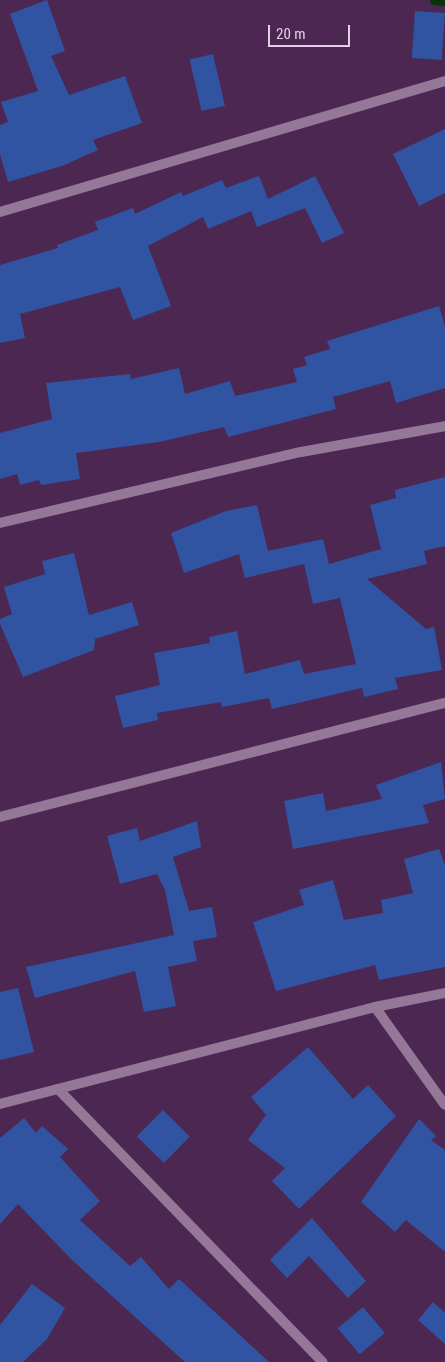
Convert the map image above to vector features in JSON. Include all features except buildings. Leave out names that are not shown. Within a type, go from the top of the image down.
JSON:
[{"type":"street","points":[[0,212],[445,81]]},
{"type":"street","points":[[0,523],[302,452],[445,426]]},
{"type":"street","points":[[0,817],[445,703]]},
{"type":"street","points":[[0,1104],[375,1007],[445,994]]},
{"type":"street","points":[[375,1007],[445,1105]]},
{"type":"street","points":[[58,1089],[323,1362]]},
{"type":"waterway","points":[[434,0],[445,1]]}]
